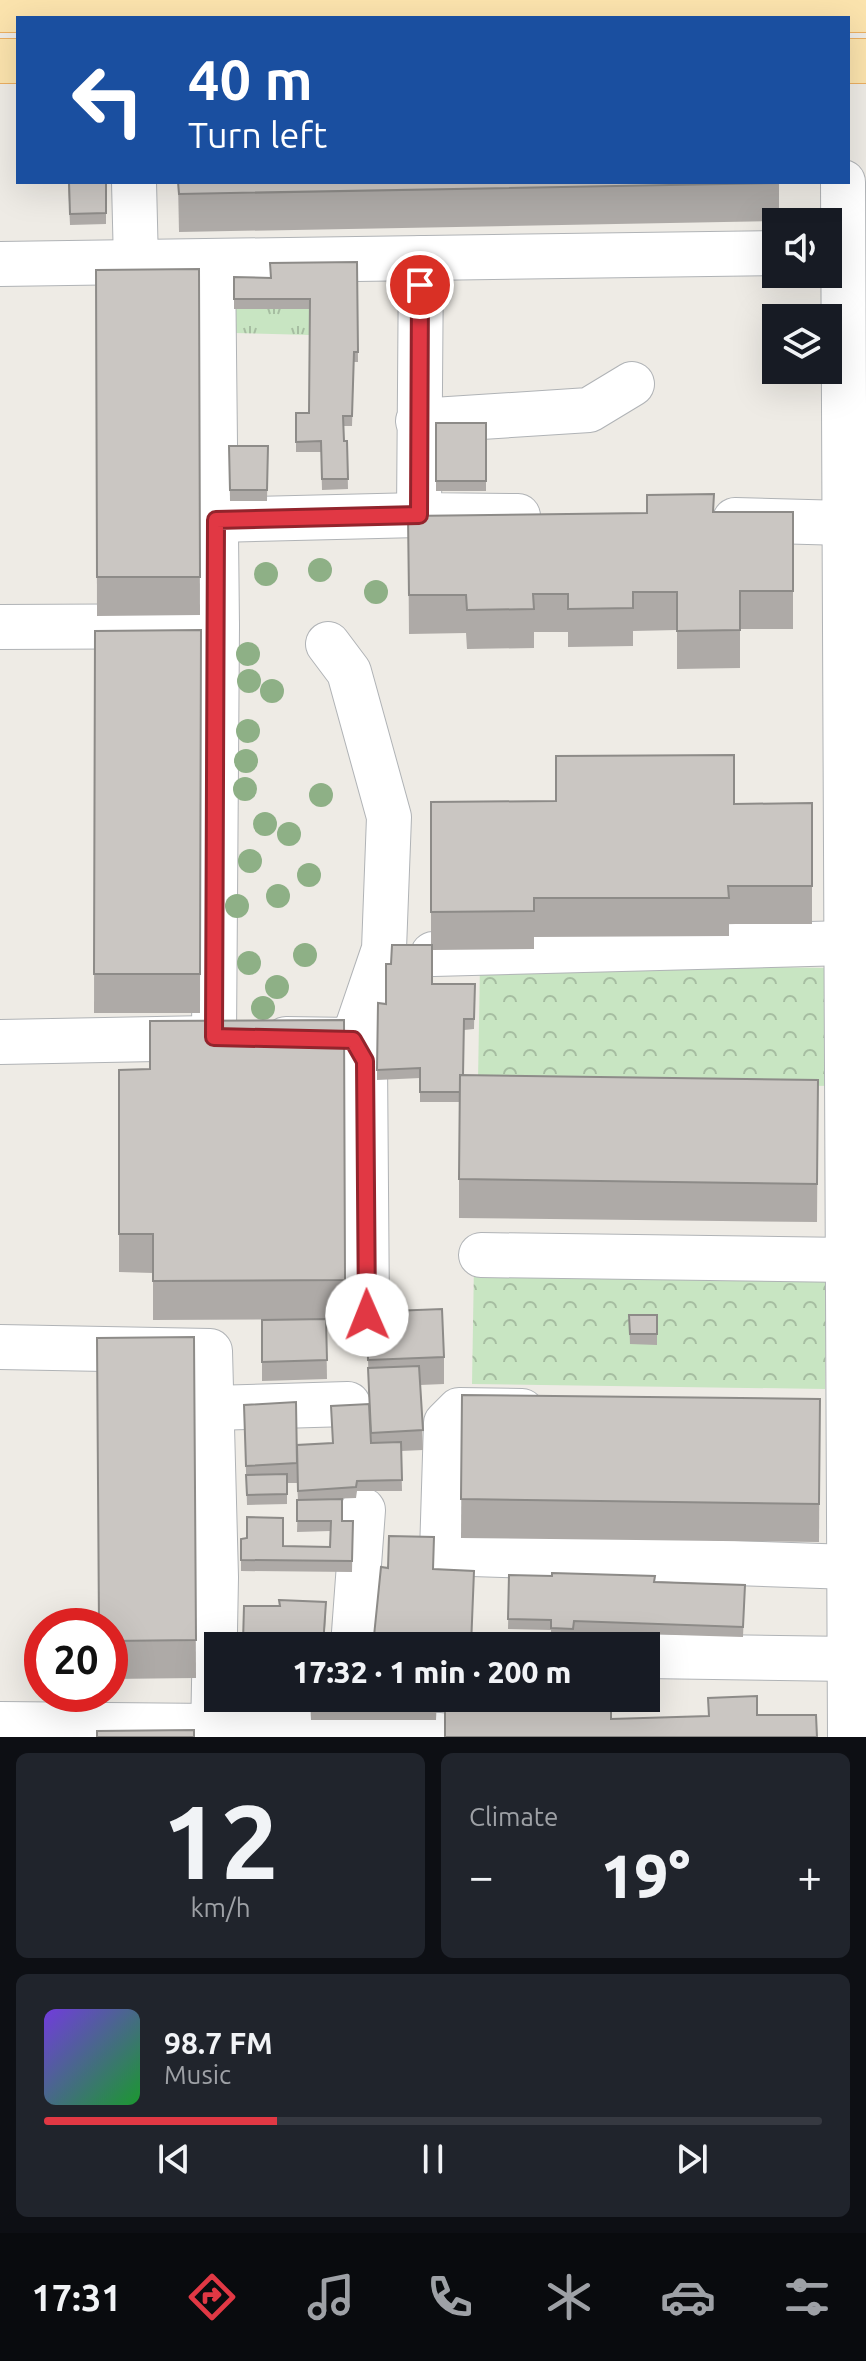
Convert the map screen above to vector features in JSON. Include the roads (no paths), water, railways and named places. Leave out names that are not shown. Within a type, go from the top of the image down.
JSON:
[{"type":"main road","points":[[0,10],[850,9]]},
{"type":"street","points":[[134,184],[136,263]]},
{"type":"street","points":[[840,208],[843,184]]},
{"type":"street","points":[[0,264],[762,253]]},
{"type":"street","points":[[419,515],[421,258]]},
{"type":"street","points":[[213,261],[217,626],[214,1037]]},
{"type":"street","points":[[842,275],[855,325],[845,523],[856,719],[847,943],[831,1097],[848,1260],[850,1737]]},
{"type":"street","points":[[418,421],[589,410],[632,384]]},
{"type":"street","points":[[216,520],[419,515],[557,517]]},
{"type":"street","points":[[695,519],[845,523]]},
{"type":"street","points":[[0,627],[217,626]]},
{"type":"street","points":[[328,644],[349,672],[389,817],[384,949],[353,1040],[365,1061],[367,1315]]},
{"type":"street","points":[[433,954],[847,943]]},
{"type":"street","points":[[0,1042],[214,1037],[353,1040]]},
{"type":"street","points":[[481,1255],[848,1260]]},
{"type":"street","points":[[0,1347],[210,1351],[216,1577],[213,1732]]},
{"type":"street","points":[[212,1408],[348,1404]]},
{"type":"street","points":[[568,1412],[459,1410],[446,1423],[442,1553],[850,1567]]},
{"type":"street","points":[[802,1416],[849,1417]]},
{"type":"street","points":[[354,1632],[363,1510]]},
{"type":"street","points":[[660,1656],[850,1659]]},
{"type":"street","points":[[0,1724],[213,1732],[288,1715],[440,1735]]}]
